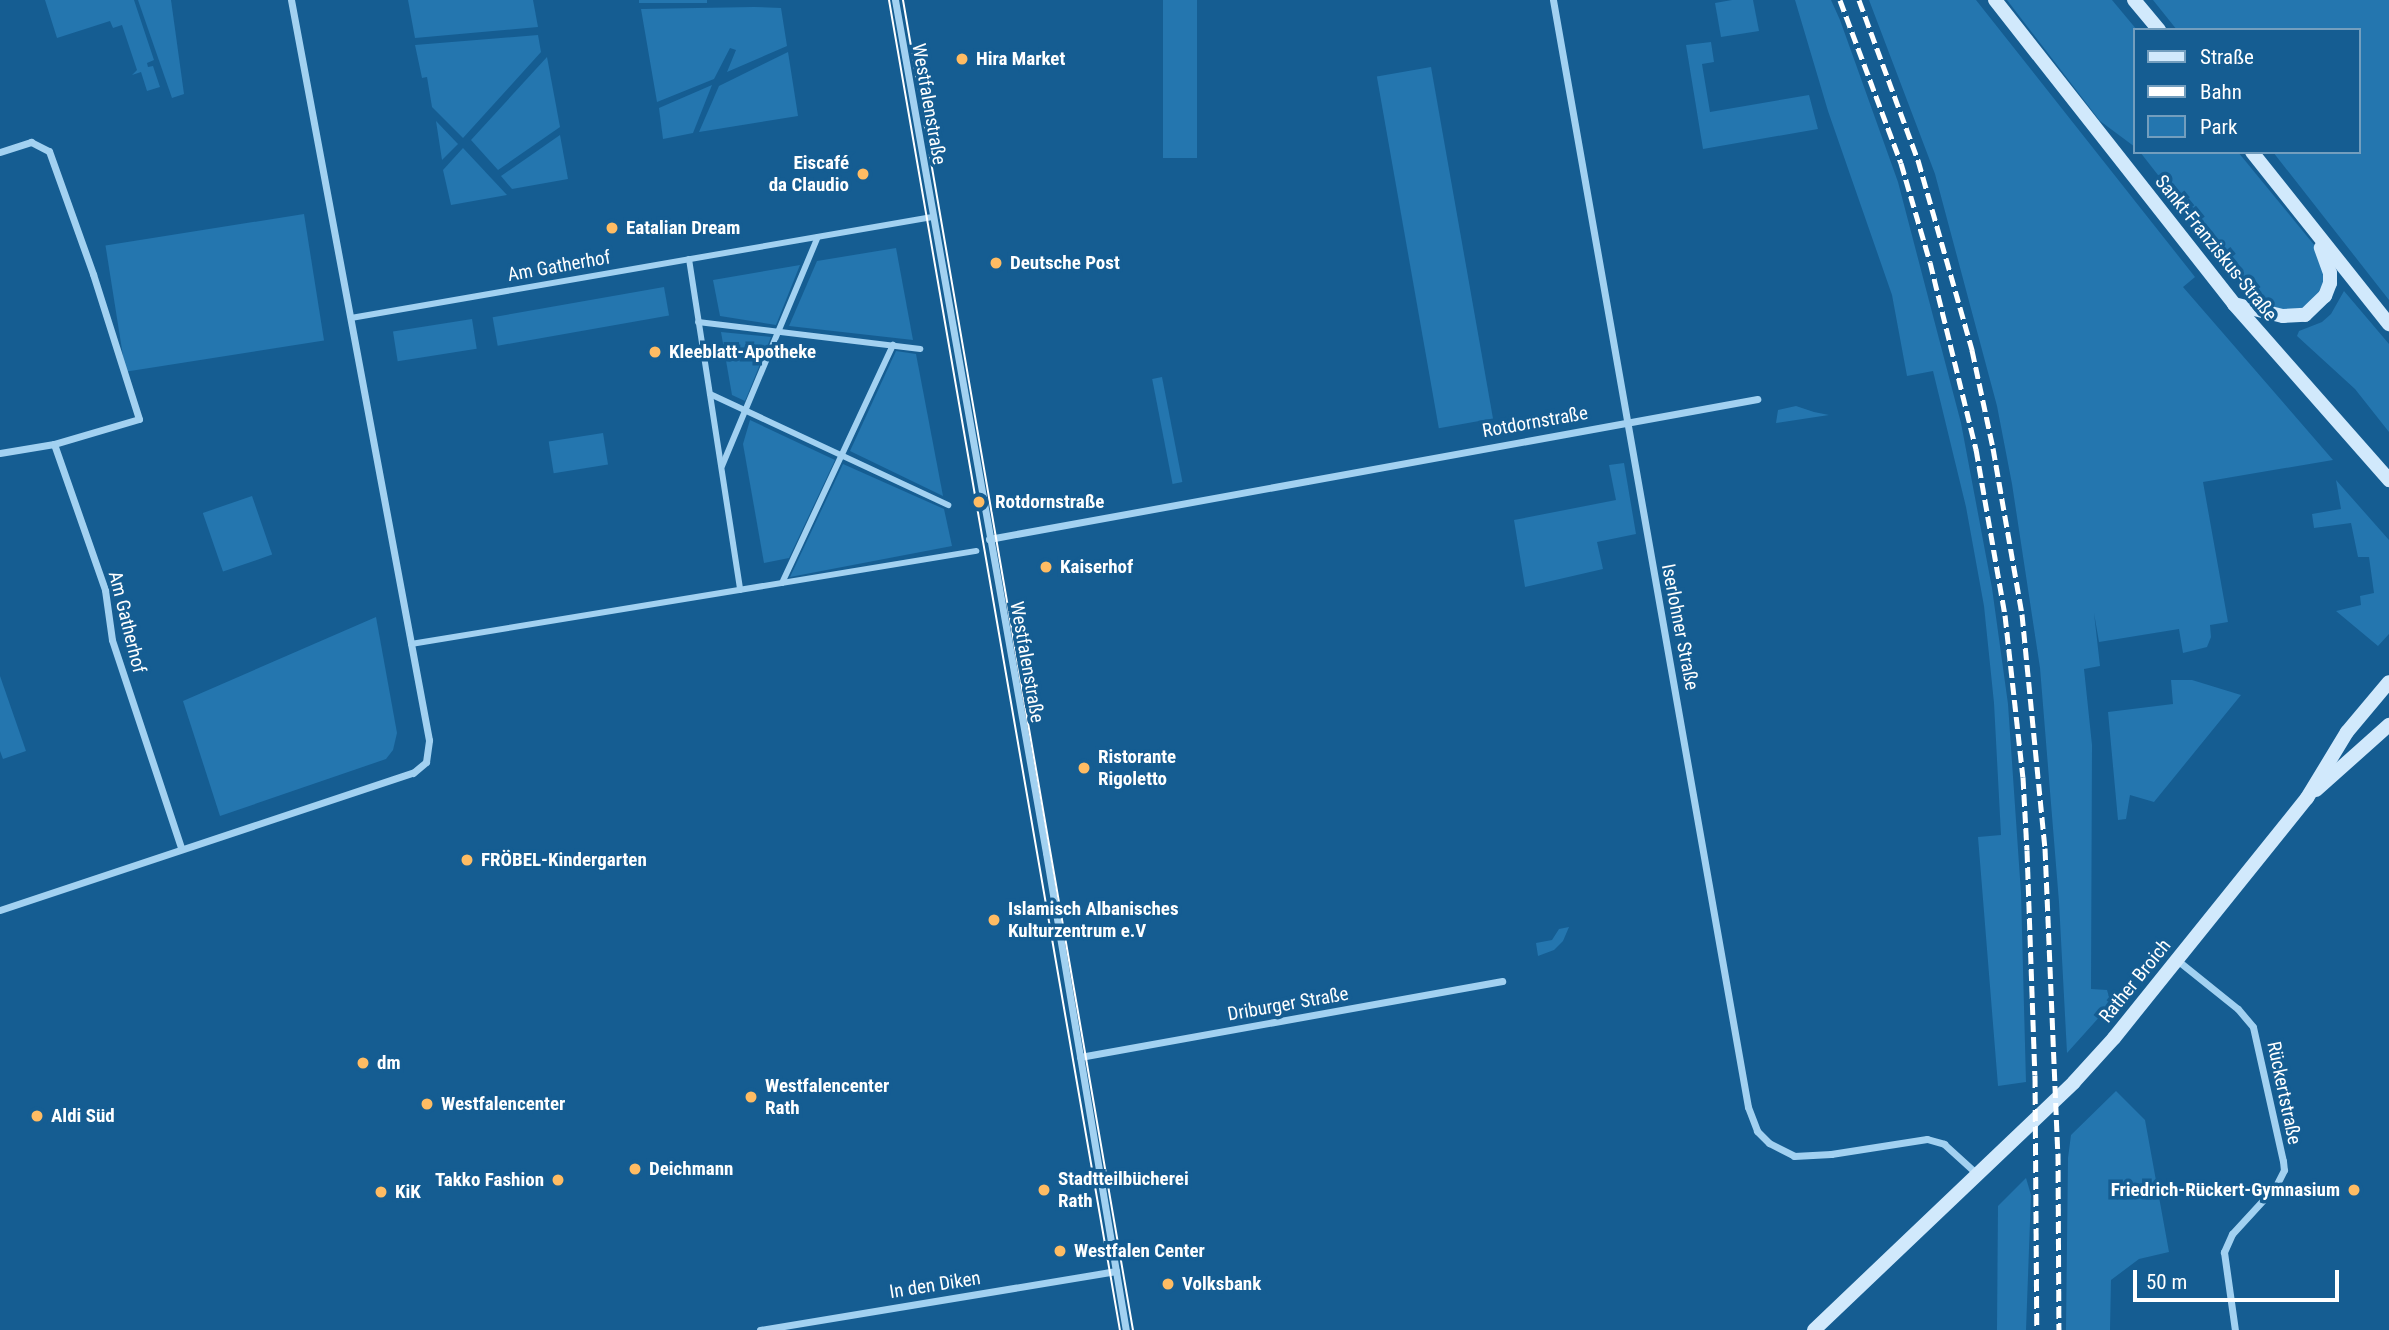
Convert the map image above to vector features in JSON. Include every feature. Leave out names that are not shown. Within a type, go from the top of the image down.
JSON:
[{"type":"main road","points":[[2134,0],[2157,28]]},
{"type":"main road","name":"Sankt-Franziskus-Straße","points":[[1996,1],[2234,303],[2389,480]]},
{"type":"main road","points":[[2254,154],[2389,324]]},
{"type":"main road","points":[[2234,303],[2294,317],[2315,308],[2325,296],[2330,273],[2313,231]]},
{"type":"main road","name":"Rather Broich","points":[[1814,1330],[2074,1082],[2307,798],[2347,732],[2389,682]]},
{"type":"main road","name":"Rather Broich","points":[[2307,798],[2389,725]]},
{"type":"street","points":[[0,909],[413,773],[426,762],[429,740],[292,0]]},
{"type":"street","name":"Westfalenstraße","points":[[895,0],[1126,1330]]},
{"type":"street","name":"Iserlohner Straße","points":[[1553,0],[1748,1107],[1758,1130],[1769,1143],[1794,1156],[1831,1154],[1911,1139],[1936,1140],[1965,1160],[1977,1174]]},
{"type":"street","points":[[0,152],[31,142],[49,151],[93,274],[139,419],[54,443],[0,453]]},
{"type":"street","name":"Am Gatherhof","points":[[351,318],[932,217]]},
{"type":"street","points":[[721,468],[818,237]]},
{"type":"street","points":[[689,259],[740,590]]},
{"type":"street","points":[[698,322],[920,349]]},
{"type":"street","points":[[782,583],[893,345]]},
{"type":"street","points":[[709,394],[948,505]]},
{"type":"street","name":"Rotdornstraße","points":[[989,539],[1757,399]]},
{"type":"street","name":"Am Gatherhof","points":[[54,443],[105,590],[112,640],[181,848]]},
{"type":"street","points":[[411,644],[976,551]]},
{"type":"street","name":"Rückertstraße","points":[[2176,960],[2238,1009],[2253,1027],[2283,1161],[2284,1170],[2276,1186],[2232,1234],[2224,1252],[2235,1330]]},
{"type":"street","name":"Driburger Straße","points":[[1080,1057],[1502,981]]},
{"type":"street","name":"In den Diken","points":[[760,1330],[1116,1271]]},
{"type":"green space","points":[[45,0],[134,0],[154,60],[147,63],[148,67],[153,66],[160,87],[147,91],[141,72],[132,75],[137,70],[122,25],[113,28],[110,21],[57,38]]},
{"type":"green space","points":[[138,0],[171,0],[184,94],[172,98]]},
{"type":"green space","points":[[408,0],[533,0],[538,27],[415,38]]},
{"type":"green space","points":[[639,0],[707,0],[707,3],[639,3]]},
{"type":"green space","points":[[1163,0],[1197,0],[1197,158],[1163,158]]},
{"type":"green space","points":[[1753,0],[1759,31],[1721,37],[1715,3]]},
{"type":"green space","points":[[1795,0],[1831,0],[1840,20],[1898,182],[1961,423],[1992,588],[2008,704],[2021,893],[2026,1082],[1998,1086],[1978,837],[2001,835],[1994,703],[1984,606],[1966,507],[1933,371],[1907,376],[1892,295],[1828,111]]},
{"type":"green space","points":[[1869,0],[1976,0],[2195,277],[2183,287],[2333,460],[2203,482],[2228,622],[2210,625],[2211,637],[2207,647],[2183,653],[2179,629],[2099,642],[2094,613],[2100,666],[2084,669],[2092,745],[2091,989],[2107,990],[2111,1004],[2067,1053],[2059,902],[2040,668],[2012,484],[1997,406],[1935,174]]},
{"type":"green space","points":[[2007,0],[2112,0],[2135,28],[2134,146],[2100,121]]},
{"type":"green space","points":[[2153,0],[2389,0],[2389,300],[2275,154],[2361,154],[2361,28],[2175,28]]},
{"type":"green space","points":[[781,8],[787,46],[727,72],[736,50],[730,48],[714,79],[657,102],[641,9]]},
{"type":"green space","points":[[538,35],[541,52],[463,138],[432,107],[427,77],[422,78],[415,45]]},
{"type":"green space","points":[[1711,42],[1714,62],[1702,64],[1710,112],[1809,95],[1818,129],[1703,149],[1686,45]]},
{"type":"green space","points":[[788,52],[798,116],[699,132],[719,86]]},
{"type":"green space","points":[[547,57],[560,127],[498,170],[471,140]]},
{"type":"green space","points":[[1431,67],[1493,419],[1439,428],[1377,77]]},
{"type":"green space","points":[[712,85],[693,133],[663,139],[659,108]]},
{"type":"green space","points":[[436,121],[458,144],[442,160]]},
{"type":"green space","points":[[560,135],[568,179],[512,189],[501,176]]},
{"type":"green space","points":[[463,148],[507,195],[451,205],[443,170]]},
{"type":"green space","points":[[2142,154],[2240,154],[2315,246],[2324,264],[2323,283],[2317,296],[2305,307],[2292,311],[2272,308],[2244,285]]},
{"type":"green space","points":[[304,214],[324,340],[125,372],[105,245]]},
{"type":"green space","points":[[896,248],[913,340],[789,326],[817,261]]},
{"type":"green space","points":[[800,265],[776,325],[720,316],[713,280]]},
{"type":"green space","points":[[664,287],[669,316],[498,346],[493,317]]},
{"type":"green space","points":[[2344,291],[2389,344],[2389,432],[2355,389],[2297,336],[2299,331],[2322,322],[2331,314]]},
{"type":"green space","points":[[472,319],[477,349],[398,361],[393,332]]},
{"type":"green space","points":[[721,332],[771,337],[745,401],[732,395]]},
{"type":"green space","points":[[896,351],[916,354],[943,496],[850,451]]},
{"type":"green space","points":[[1162,377],[1182,482],[1173,484],[1152,379]]},
{"type":"green space","points":[[1796,406],[1829,415],[1776,423],[1778,410]]},
{"type":"green space","points":[[750,420],[835,460],[789,558],[764,563],[743,444]]},
{"type":"green space","points":[[603,433],[608,465],[554,473],[549,442]]},
{"type":"green space","points":[[1624,463],[1636,534],[1597,542],[1603,569],[1525,587],[1514,520],[1616,500],[1609,465]]},
{"type":"green space","points":[[843,464],[944,509],[952,546],[790,577]]},
{"type":"green space","points":[[2336,480],[2389,540],[2389,634],[2378,646],[2336,611],[2361,605],[2360,596],[2374,593],[2369,557],[2358,557],[2351,523],[2314,528],[2312,514],[2341,509]]},
{"type":"green space","points":[[252,496],[272,555],[223,572],[203,513]]},
{"type":"green space","points":[[376,617],[397,733],[393,750],[386,759],[220,816],[183,701]]},
{"type":"green space","points":[[0,676],[26,751],[3,759],[0,751]]},
{"type":"green space","points":[[2171,680],[2192,680],[2241,695],[2154,802],[2130,795],[2126,819],[2118,820],[2108,712],[2173,704]]},
{"type":"green space","points":[[1569,927],[1563,941],[1554,950],[1538,956],[1536,943],[1552,940],[1559,929]]},
{"type":"green space","points":[[2116,1091],[2145,1120],[2169,1252],[2139,1259],[2111,1280],[2110,1330],[2066,1330],[2068,1158],[2071,1135]]},
{"type":"green space","points":[[2026,1178],[2031,1195],[2026,1330],[1997,1330],[1998,1206]]},
{"type":"tram line","points":[[889,0],[1120,1330]]},
{"type":"tram line","points":[[903,0],[1133,1330]]},
{"type":"railway","points":[[1840,0],[1901,163],[1930,262],[1976,449],[2005,615],[2023,777],[2027,850],[2035,1075],[2037,1330]]},
{"type":"railway","points":[[1859,0],[1918,160],[1972,350],[1993,448],[2022,614],[2045,848],[2058,1153],[2059,1330]]},
{"type":"place","name":"Hira Market","points":[[962,59]]},
{"type":"place","name":"Eiscafé da Claudio","points":[[863,174]]},
{"type":"place","name":"Eatalian Dream","points":[[612,228]]},
{"type":"place","name":"Deutsche Post","points":[[996,263]]},
{"type":"place","name":"Kleeblatt-Apotheke","points":[[655,352]]},
{"type":"place","name":"Rotdornstraße","points":[[979,502]]},
{"type":"place","name":"Kaiserhof","points":[[1046,567]]},
{"type":"place","name":"Ristorante Rigoletto","points":[[1084,768]]},
{"type":"place","name":"FRÖBEL-Kindergarten","points":[[467,860]]},
{"type":"place","name":"Islamisch Albanisches Kulturzentrum e.V","points":[[994,920]]},
{"type":"place","name":"dm","points":[[363,1063]]},
{"type":"place","name":"Westfalencenter Rath","points":[[751,1097]]},
{"type":"place","name":"Westfalencenter","points":[[427,1104]]},
{"type":"place","name":"Aldi Süd","points":[[37,1116]]},
{"type":"place","name":"Deichmann","points":[[635,1169]]},
{"type":"place","name":"Takko Fashion","points":[[558,1180]]},
{"type":"place","name":"Stadtteilbücherei Rath","points":[[1044,1190]]},
{"type":"place","name":"Friedrich-Rückert-Gymnasium","points":[[2354,1190]]},
{"type":"place","name":"KiK","points":[[381,1192]]},
{"type":"place","name":"Westfalen Center","points":[[1060,1251]]},
{"type":"place","name":"Volksbank","points":[[1168,1284]]}]
